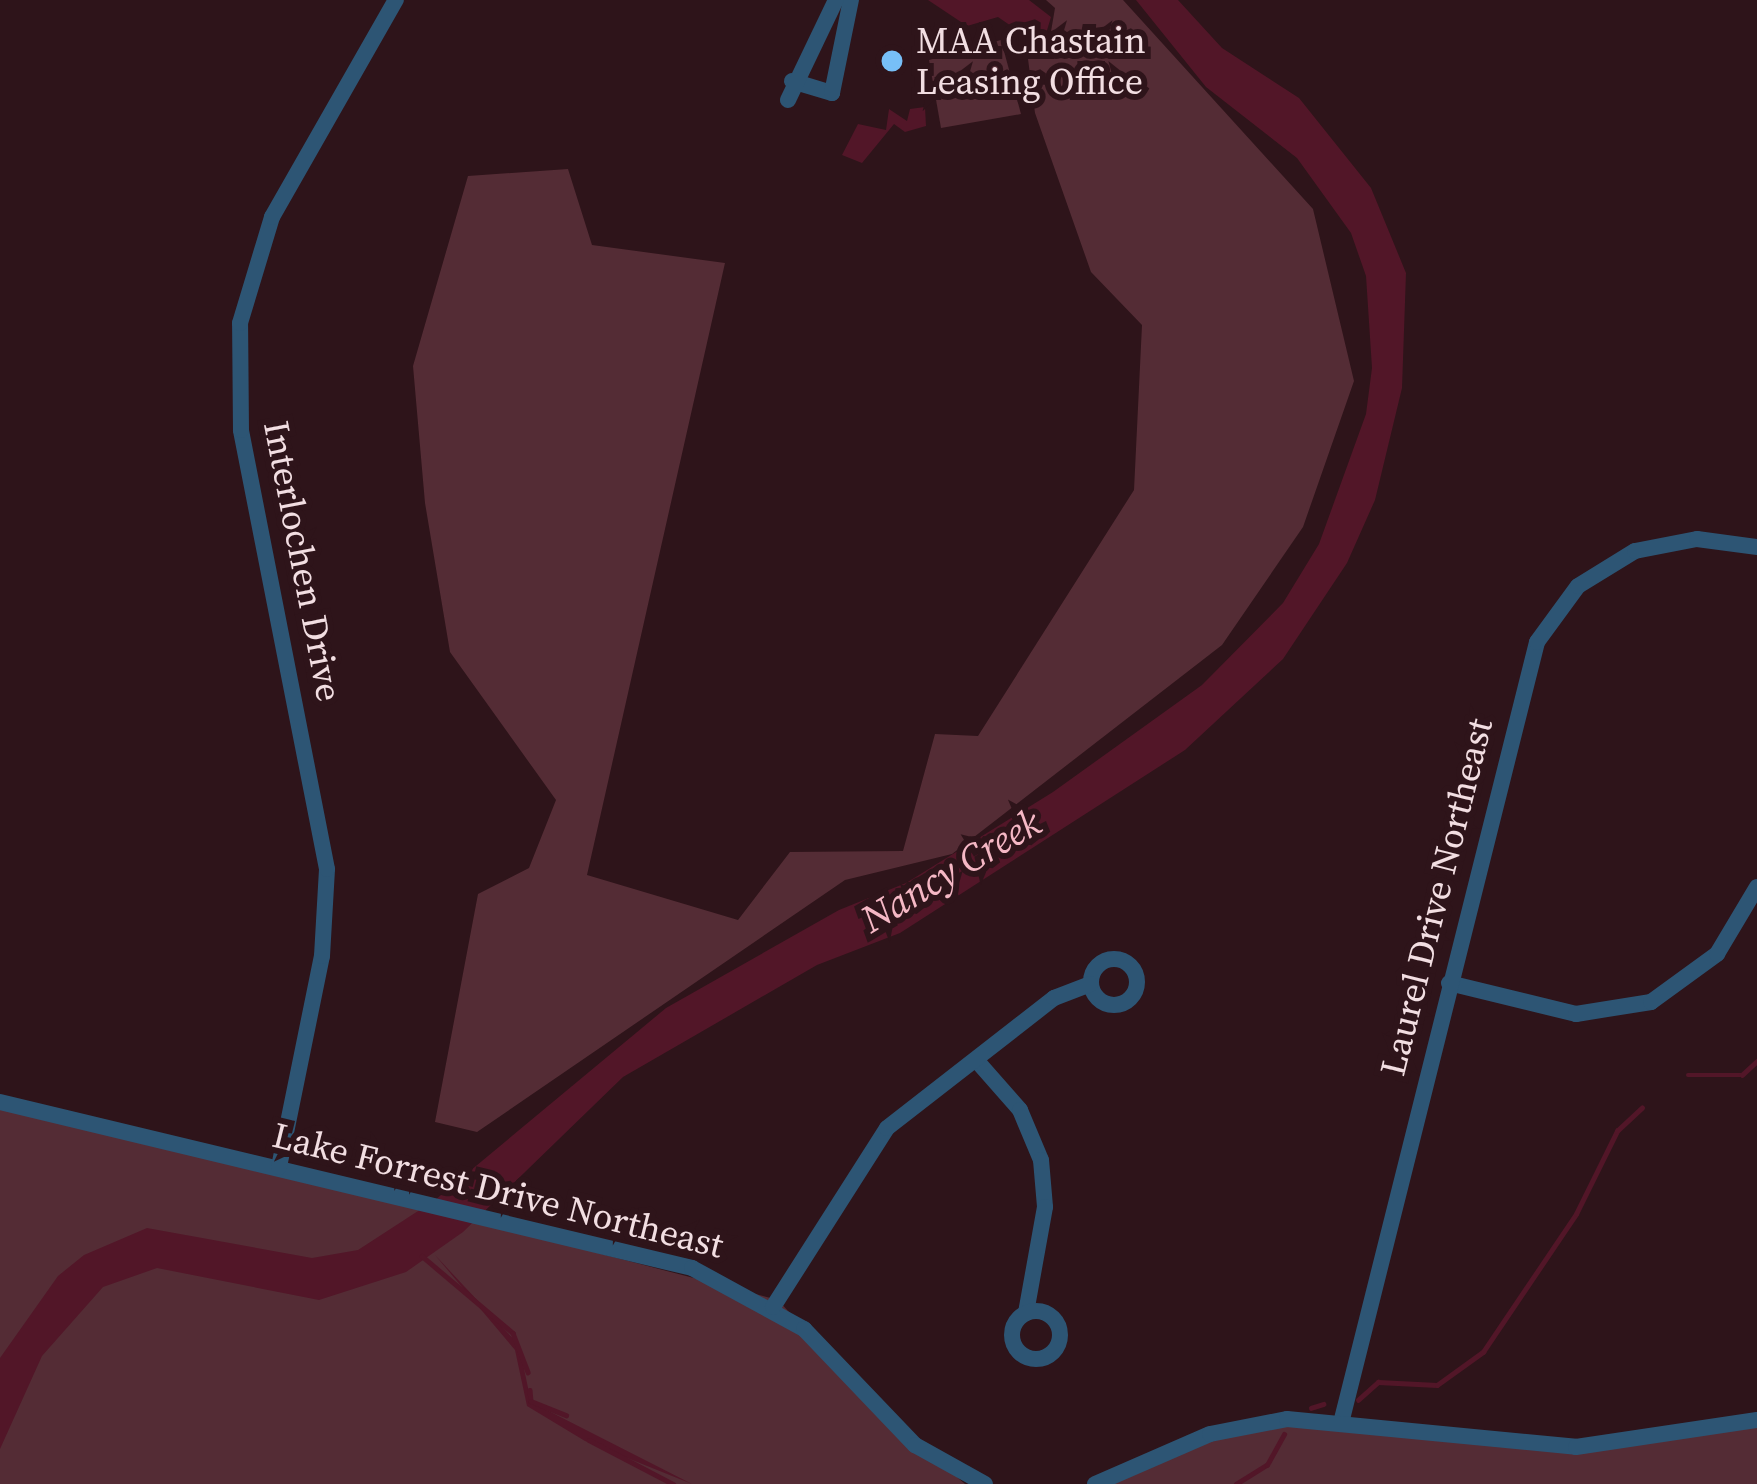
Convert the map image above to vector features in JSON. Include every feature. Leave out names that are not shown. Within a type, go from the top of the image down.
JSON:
[{"type":"street","name":"Interlochen Drive","points":[[278,1167],[322,956],[327,869],[241,430],[240,323],[272,217],[397,0]]},
{"type":"street","points":[[788,100],[792,81],[836,0]]},
{"type":"street","points":[[792,81],[832,93],[851,0]]},
{"type":"street","name":"Laurel Drive Northeast","points":[[1341,1423],[1527,665],[1547,622],[1578,586],[1635,551],[1697,538],[1757,547]]},
{"type":"street","points":[[1449,983],[1576,1014],[1637,1007],[1699,972],[1757,887]]},
{"type":"street","points":[[773,1306],[887,1128],[1054,998],[1090,984]]},
{"type":"street","points":[[977,1060],[1020,1110],[1041,1160],[1045,1207],[1026,1313]]},
{"type":"street","name":"Lake Forrest Drive Northeast","points":[[0,1102],[692,1268],[773,1306],[835,1355],[915,1445],[985,1484]]},
{"type":"street","points":[[1095,1484],[1244,1424],[1341,1423],[1576,1447],[1757,1420]]},
{"type":"shaded area","points":[[1046,0],[1123,0],[1313,209],[1354,381],[1303,527],[1222,645],[952,854],[845,880],[477,1132],[435,1122],[478,894],[529,868],[556,800],[450,652],[425,503],[413,366],[468,176],[568,169],[592,245],[725,263],[587,875],[738,920],[790,852],[903,851],[935,734],[978,736],[1134,490],[1142,325],[1091,272],[1035,113],[1028,59],[1047,55],[1055,8]]},
{"type":"shaded area","points":[[1001,40],[1021,114],[941,128],[929,60]]},
{"type":"shaded area","points":[[0,1097],[778,1300],[870,1401],[965,1484],[0,1484]]},
{"type":"shaded area","points":[[1310,1421],[1561,1452],[1757,1425],[1757,1484],[1104,1484],[1229,1429]]},
{"type":"water","points":[[928,0],[1029,0],[1051,17],[1042,47],[998,17],[967,26]]},
{"type":"water","name":"Nancy Creek","points":[[1136,0],[1178,0],[1222,48],[1299,98],[1371,188],[1406,273],[1402,388],[1375,500],[1347,563],[1283,659],[1185,750],[900,933],[817,965],[623,1077],[463,1232],[406,1272],[319,1300],[157,1268],[103,1287],[42,1356],[0,1449],[0,1358],[58,1276],[84,1255],[147,1228],[312,1258],[358,1250],[435,1200],[666,1008],[839,910],[906,883],[1053,792],[1202,685],[1283,603],[1319,544],[1366,414],[1372,368],[1366,276],[1351,233],[1297,158],[1206,87]]},
{"type":"water","points":[[925,107],[926,126],[905,132],[894,124],[862,163],[842,155],[858,124],[886,130],[889,109],[907,121],[910,109]]},
{"type":"water","points":[[435,1255],[519,1345],[531,1402],[692,1484],[585,1441],[527,1406],[515,1350]]},
{"type":"waterway","points":[[1688,1075],[1742,1075],[1757,1061]]},
{"type":"waterway","points":[[1358,1400],[1378,1382],[1437,1385],[1483,1352],[1576,1214],[1617,1131],[1642,1108]]},
{"type":"waterway","points":[[422,1256],[513,1333],[528,1372]]},
{"type":"waterway","points":[[530,1390],[531,1401],[566,1415]]},
{"type":"waterway","points":[[1311,1408],[1323,1404]]},
{"type":"waterway","points":[[1236,1484],[1267,1465],[1284,1434]]},
{"type":"waterway","points":[[589,1440],[673,1484]]},
{"type":"place","name":"MAA Chastain Leasing Office","points":[[892,61]]}]
